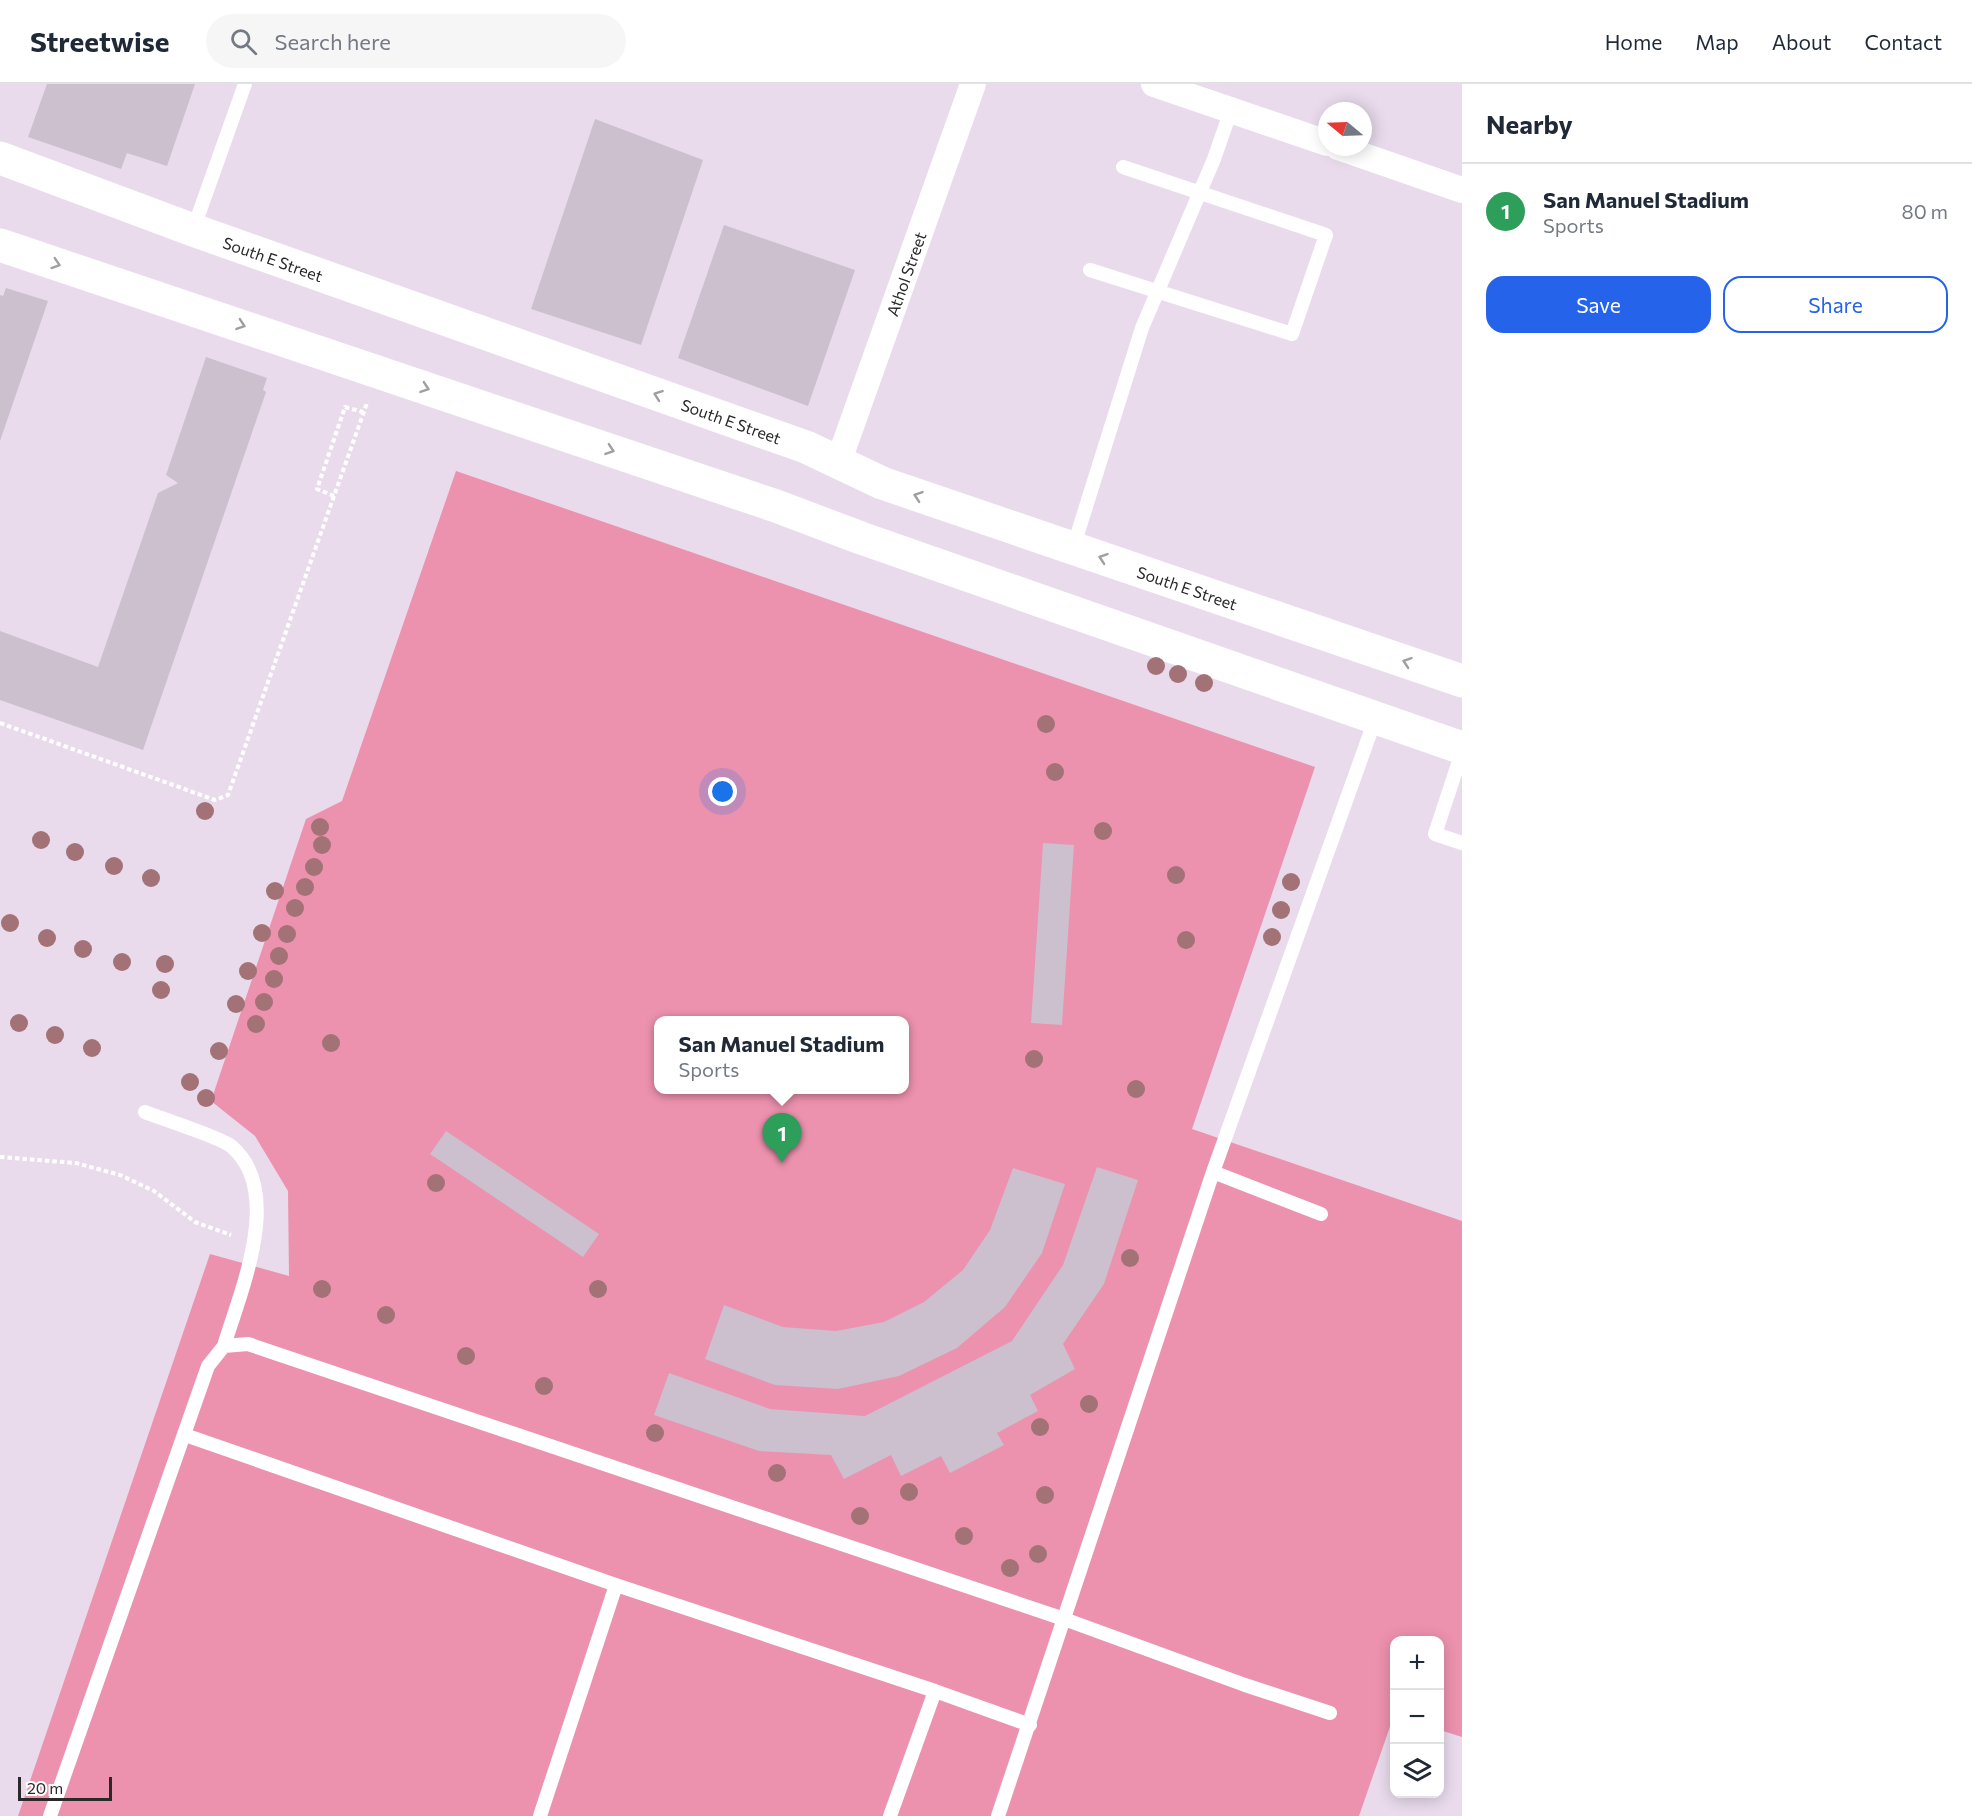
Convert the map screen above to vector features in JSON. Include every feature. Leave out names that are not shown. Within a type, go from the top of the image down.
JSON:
[{"type":"main road","name":"South E Street","points":[[0,158],[193,230],[806,447],[882,483],[1462,681]]},
{"type":"main road","points":[[0,245],[776,506],[861,538],[1376,717],[1462,750]]},
{"type":"street","name":"Athol Street","points":[[838,463],[973,84]]},
{"type":"street","points":[[1154,84],[1318,140]]},
{"type":"street","points":[[1364,156],[1462,190]]},
{"type":"lane","points":[[193,230],[245,84]]},
{"type":"lane","points":[[1073,548],[1142,328],[1200,192],[1231,110]]},
{"type":"lane","points":[[1090,270],[1292,334],[1326,235],[1123,167]]},
{"type":"lane","points":[[998,1816],[1213,1172],[1376,717]]},
{"type":"lane","points":[[1462,750],[1435,834],[1462,843]]},
{"type":"lane","points":[[50,1816],[208,1366],[224,1346],[253,1245],[258,1209],[250,1171],[230,1145],[145,1112]]},
{"type":"lane","points":[[1213,1172],[1321,1214]]},
{"type":"lane","points":[[224,1346],[248,1344],[1064,1619],[1245,1685],[1330,1713]]},
{"type":"lane","points":[[185,1435],[616,1585],[1030,1725]]},
{"type":"lane","points":[[540,1816],[616,1585]]},
{"type":"lane","points":[[890,1816],[935,1691]]},
{"type":"path","points":[[0,723],[215,800],[228,795],[368,403]]},
{"type":"path","points":[[334,496],[317,489],[345,407],[363,412]]},
{"type":"path","points":[[0,1156],[76,1163],[120,1174],[154,1191],[195,1222],[232,1236]]},
{"type":"shaded area","points":[[456,471],[1315,767],[1192,1129],[1462,1221],[1462,1737],[1444,1731],[1444,1636],[1390,1636],[1390,1727],[1359,1816],[18,1816],[210,1254],[289,1276],[288,1191],[255,1136],[211,1101],[306,819],[342,801]]},
{"type":"building","points":[[47,84],[195,84],[167,166],[127,153],[121,169],[28,137]]},
{"type":"building","points":[[595,119],[703,160],[641,345],[531,309]]},
{"type":"building","points":[[724,225],[855,270],[808,406],[678,358]]},
{"type":"building","points":[[6,288],[48,301],[0,441],[0,295],[3,296]]},
{"type":"building","points":[[206,357],[267,378],[263,390],[266,392],[143,750],[0,700],[0,631],[98,667],[158,493],[178,483],[166,475]]},
{"type":"building","points":[[1043,843],[1074,845],[1062,1025],[1031,1023]]},
{"type":"building","points":[[446,1131],[599,1234],[583,1257],[430,1154]]},
{"type":"building","points":[[1097,1167],[1138,1180],[1104,1284],[1063,1344],[1075,1369],[1030,1395],[1038,1411],[997,1433],[1004,1445],[950,1473],[941,1456],[901,1476],[891,1455],[844,1479],[831,1455],[759,1451],[654,1415],[669,1373],[770,1409],[865,1416],[1012,1341],[1063,1265]]},
{"type":"building","points":[[1013,1168],[1065,1184],[1042,1253],[1005,1307],[957,1348],[899,1376],[838,1389],[775,1385],[705,1359],[724,1305],[783,1327],[836,1331],[884,1322],[924,1302],[963,1270],[990,1230]]},
{"type":"place","name":"San Manuel Stadium","points":[[782,1163]]}]
